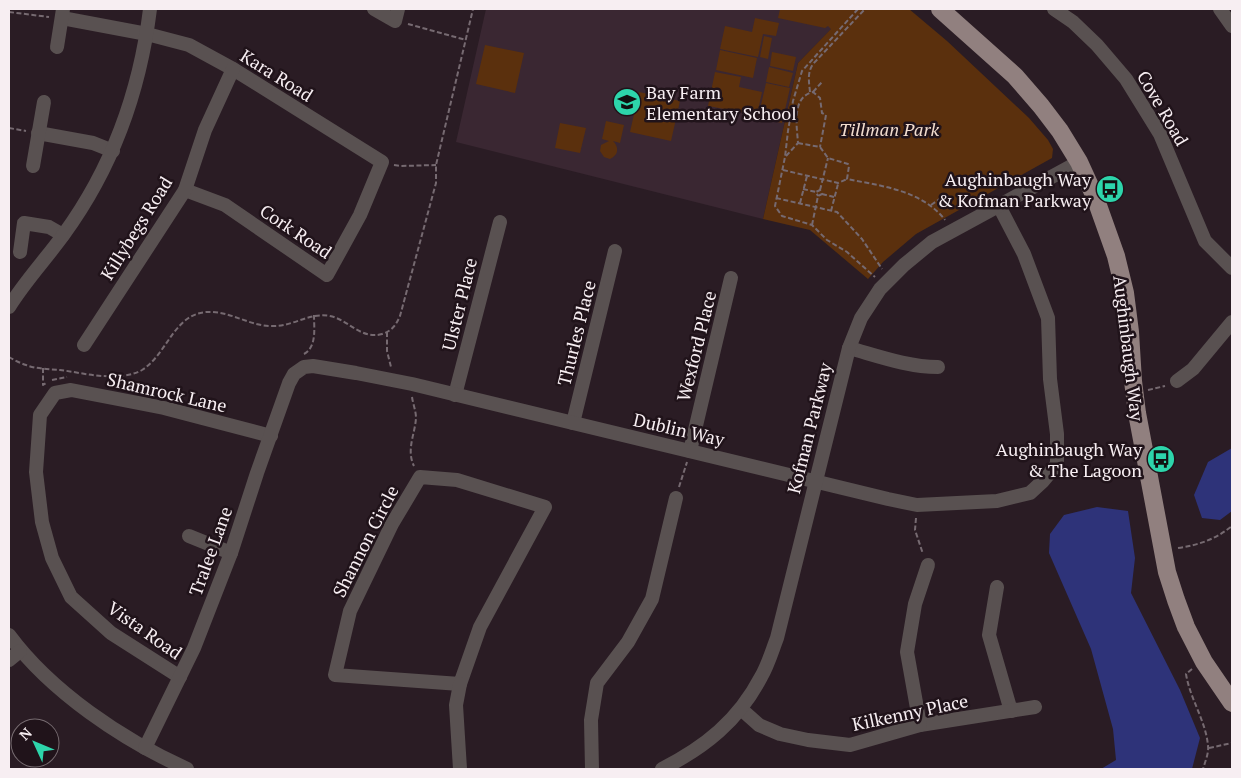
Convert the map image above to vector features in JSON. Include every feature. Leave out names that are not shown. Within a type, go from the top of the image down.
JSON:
[{"type":"main road","name":"Aughinbaugh Way","points":[[939,9],[1022,84],[1041,106],[1060,131],[1095,196],[1105,222],[1125,293],[1134,393],[1162,550],[1176,600],[1186,627],[1204,662],[1232,703]]},
{"type":"street","points":[[9,307],[20,290],[64,235],[98,181],[113,151],[131,97],[147,34],[150,9]]},
{"type":"street","points":[[374,9],[397,15]]},
{"type":"street","name":"Cove Road","points":[[1054,9],[1074,22],[1126,79],[1160,134],[1205,241],[1232,268]]},
{"type":"street","points":[[1220,9],[1232,26]]},
{"type":"street","points":[[57,47],[62,13]]},
{"type":"street","name":"Kara Road","points":[[62,13],[189,45],[233,69],[382,162]]},
{"type":"street","name":"Killybegs Road","points":[[84,345],[185,190],[205,130],[233,69]]},
{"type":"street","points":[[33,166],[44,102]]},
{"type":"street","points":[[38,133],[93,143],[113,151]]},
{"type":"street","name":"Cork Road","points":[[185,190],[225,206],[327,275],[360,215],[382,162]]},
{"type":"street","name":"Kofman Parkway","points":[[662,769],[688,756],[713,738],[741,709],[762,677],[777,638],[849,348],[861,318],[888,281],[904,264],[932,242],[1078,162]]},
{"type":"street","name":"Dublin Way","points":[[304,367],[324,367],[412,384],[888,499],[917,504],[997,501],[1030,493],[1057,464],[1057,434],[1050,379],[1048,318],[1024,254],[999,206]]},
{"type":"street","name":"Ulster Place","points":[[455,395],[500,222]]},
{"type":"street","points":[[20,252],[24,223],[49,227],[64,235]]},
{"type":"street","name":"Thurles Place","points":[[573,424],[615,251]]},
{"type":"street","name":"Wexford Place","points":[[690,451],[732,278]]},
{"type":"street","points":[[1177,381],[1192,369],[1232,322]]},
{"type":"street","points":[[849,348],[912,365],[924,367],[938,366]]},
{"type":"street","name":"Tralee Lane","points":[[146,748],[194,648],[232,554],[289,383],[294,374],[304,367]]},
{"type":"street","name":"Shamrock Lane","points":[[55,393],[71,390],[164,408],[270,436]]},
{"type":"street","name":"Vista Road","points":[[55,393],[40,415],[36,472],[42,522],[52,558],[71,597],[111,633],[180,677]]},
{"type":"street","name":"Shannon Circle","points":[[460,684],[335,675],[350,611],[392,524],[420,477],[457,480],[545,507],[480,627],[460,684],[456,705],[460,769]]},
{"type":"street","points":[[592,769],[591,720],[597,683],[628,642],[652,599],[676,498]]},
{"type":"street","points":[[189,536],[232,554]]},
{"type":"street","points":[[920,725],[907,652],[915,604],[928,565]]},
{"type":"street","points":[[997,587],[990,635],[1011,711]]},
{"type":"street","points":[[9,635],[41,673],[65,693],[101,720],[146,748],[187,769]]},
{"type":"street","points":[[9,660],[20,650]]},
{"type":"street","name":"Kilkenny Place","points":[[741,709],[759,726],[780,734],[808,740],[850,745],[920,725],[1035,707]]},
{"type":"path","points":[[858,9],[802,71],[788,131],[783,170],[775,206],[782,216],[812,225],[827,240],[888,281]]},
{"type":"path","points":[[820,147],[826,115],[822,113],[820,98],[811,92],[809,76],[812,64],[864,9]]},
{"type":"path","points":[[9,12],[62,13]]},
{"type":"path","points":[[397,15],[417,26],[466,40]]},
{"type":"path","points":[[829,31],[833,35]]},
{"type":"path","points":[[785,158],[798,143],[796,117],[798,107],[802,99],[822,82]]},
{"type":"path","points":[[9,128],[38,133]]},
{"type":"path","points":[[798,143],[820,147],[828,158],[848,164],[847,179]]},
{"type":"path","points":[[822,194],[820,190],[828,158]]},
{"type":"path","points":[[382,162],[401,166],[436,166]]},
{"type":"path","points":[[783,170],[838,183],[847,179],[914,196],[930,204],[944,220],[951,232]]},
{"type":"path","points":[[800,203],[807,175]]},
{"type":"path","points":[[831,210],[838,183]]},
{"type":"path","points":[[803,189],[816,192],[820,190]]},
{"type":"path","points":[[812,225],[818,196],[816,192]]},
{"type":"path","points":[[818,196],[822,194],[834,197]]},
{"type":"path","points":[[930,204],[944,196]]},
{"type":"path","points":[[776,198],[837,212],[873,253],[888,281]]},
{"type":"path","points":[[304,367],[302,355],[308,352],[313,343],[314,316]]},
{"type":"path","points":[[387,332],[387,351],[391,364],[390,380]]},
{"type":"path","points":[[1134,393],[1158,389],[1177,381]]},
{"type":"path","points":[[412,384],[412,400],[416,415],[410,446],[412,461],[420,477]]},
{"type":"path","points":[[676,498],[690,451]]},
{"type":"path","points":[[917,504],[915,530],[928,565]]},
{"type":"path","points":[[1162,550],[1192,546],[1218,537],[1232,526]]},
{"type":"path","points":[[1203,769],[1209,748],[1201,715],[1188,688],[1186,674],[1204,662]]},
{"type":"path","points":[[1209,748],[1232,743]]},
{"type":"shaded area","name":"Bay Farm Elementary School","points":[[486,9],[851,9],[798,63],[763,219],[456,142]]},
{"type":"shaded area","points":[[1232,448],[1232,511],[1220,520],[1202,518],[1194,495],[1208,462]]},
{"type":"shaded area","points":[[1097,507],[1128,511],[1135,558],[1131,593],[1180,690],[1200,738],[1192,769],[1101,769],[1116,760],[1113,729],[1091,649],[1049,553],[1050,534],[1064,515]]},
{"type":"green space","name":"Tillman Park","points":[[780,9],[909,9],[947,41],[1029,118],[1048,140],[1053,149],[1052,158],[916,234],[883,262],[868,279],[810,230],[763,219],[798,63],[831,29],[828,26],[825,28],[778,18]]},
{"type":"green space","points":[[755,18],[779,23],[776,36],[763,34],[758,57],[720,49],[725,26],[752,32]]},
{"type":"green space","points":[[764,36],[772,38],[768,59],[760,57]]},
{"type":"green space","points":[[485,45],[524,53],[515,93],[476,84]]},
{"type":"green space","points":[[720,50],[757,58],[753,78],[716,70]]},
{"type":"green space","points":[[772,52],[796,57],[793,71],[770,66]]},
{"type":"green space","points":[[769,67],[793,73],[789,87],[766,82]]},
{"type":"green space","points":[[715,72],[741,77],[739,87],[762,92],[757,115],[708,106]]},
{"type":"green space","points":[[766,83],[790,88],[782,123],[758,118]]},
{"type":"green space","points":[[639,92],[680,101],[671,141],[630,132]]},
{"type":"green space","points":[[606,121],[624,125],[620,143],[613,141],[617,151],[610,159],[604,157],[600,151],[601,145],[609,141],[602,139]]},
{"type":"green space","points":[[560,123],[586,128],[580,153],[555,148]]},
{"type":"place","name":"Bay Farm Elementary School","points":[[627,102]]},
{"type":"place","name":"Aughinbaugh Way & Kofman Parkway","points":[[1110,189]]},
{"type":"place","name":"Aughinbaugh Way & The Lagoon","points":[[1161,459]]}]
